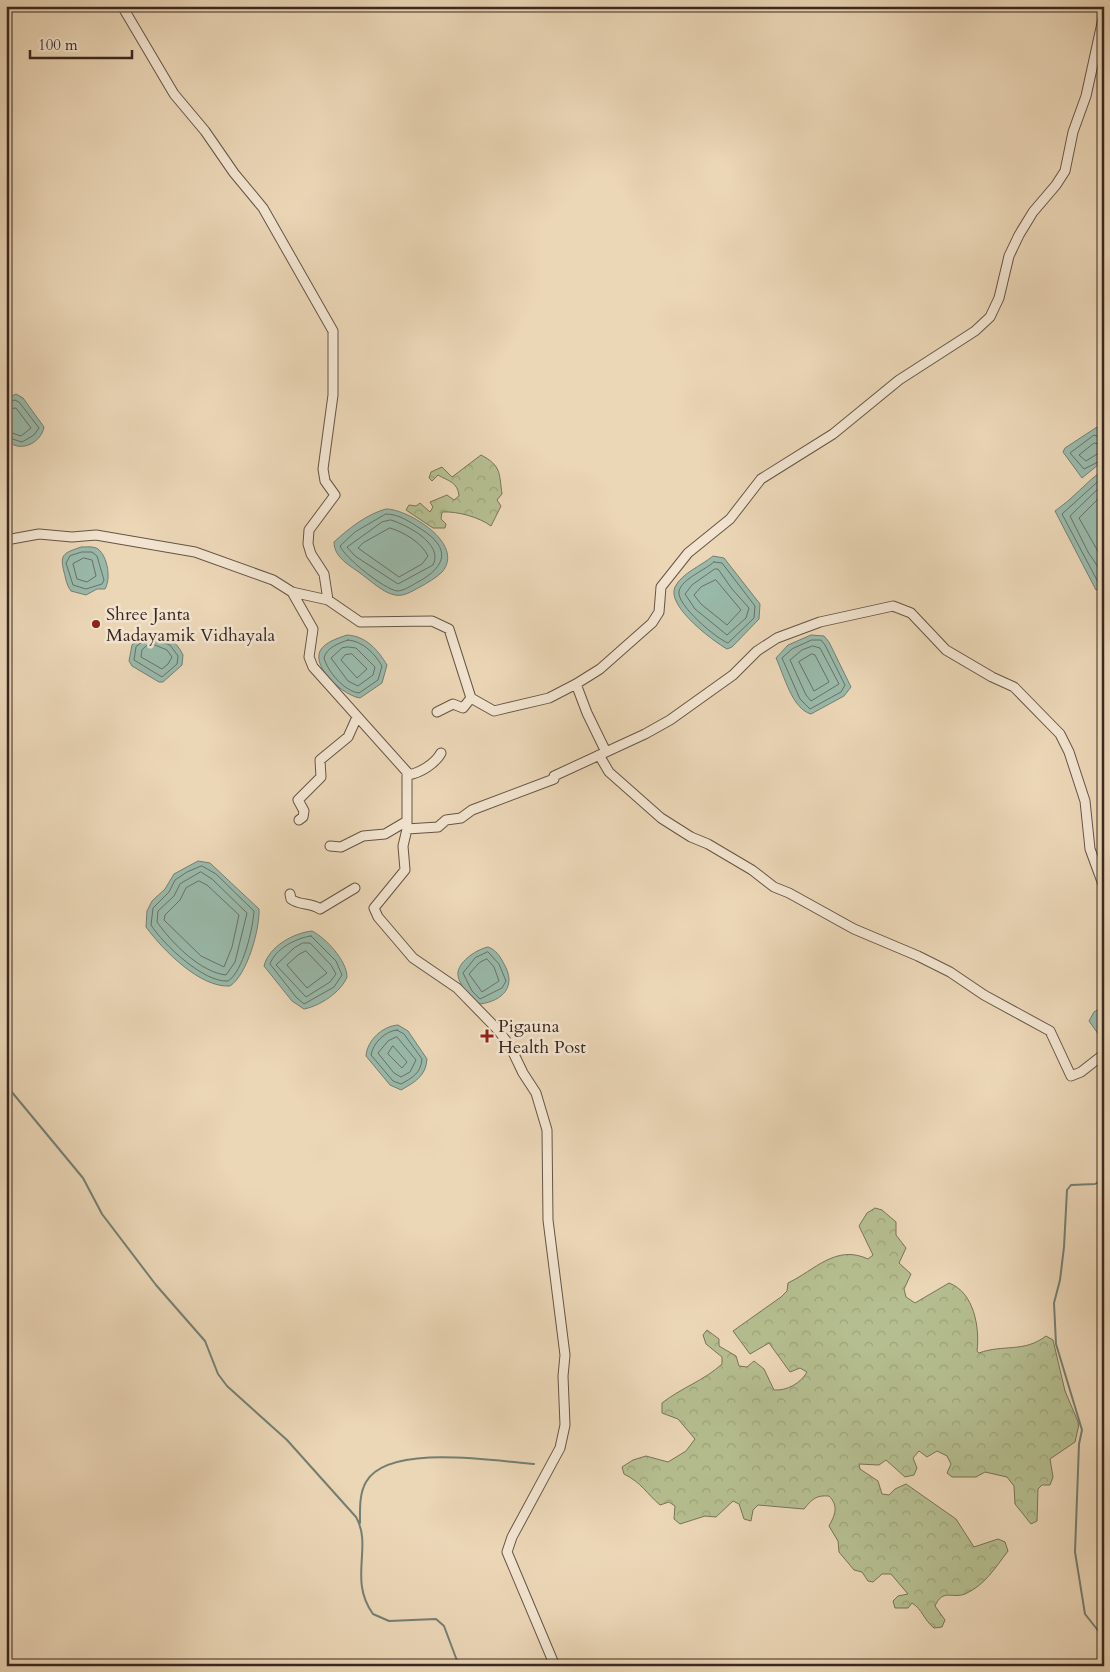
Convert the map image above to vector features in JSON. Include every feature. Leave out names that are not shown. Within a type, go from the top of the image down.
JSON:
[{"type":"street","points":[[122,6],[174,94],[205,131],[234,173],[263,208],[333,331],[333,395],[323,469],[325,481],[335,495],[309,530],[308,544],[311,554],[324,574],[328,600]]},
{"type":"street","points":[[6,540],[39,534],[72,537],[96,535],[195,552],[272,580],[292,592],[328,600],[360,622],[432,621],[449,629],[471,698],[494,711],[501,711],[549,698],[600,669],[652,623],[659,612],[661,587],[688,553],[730,519],[761,479],[834,434],[899,380],[975,331],[990,317],[998,298],[1009,256],[1019,235],[1033,212],[1056,185],[1065,171],[1073,132],[1086,96],[1104,14]]},
{"type":"street","points":[[292,592],[313,629],[309,656],[313,667],[357,718],[401,763],[408,775],[407,825],[403,846],[405,870],[374,908],[378,917],[413,958],[456,988],[498,1030],[510,1046],[523,1073],[536,1093],[547,1130],[548,1220],[565,1355],[563,1376],[564,1434],[560,1448],[512,1537],[507,1552],[555,1666]]},
{"type":"street","points":[[330,846],[341,847],[364,836],[385,834],[407,825],[438,827],[446,820],[461,818],[472,810],[554,779],[554,776],[645,734],[670,720],[733,675],[758,651],[777,638],[820,622],[893,606],[902,608],[911,614],[946,650],[992,677],[1014,687],[1060,734],[1069,752],[1085,801],[1090,849],[1104,887]]},
{"type":"street","points":[[576,684],[609,772],[661,818],[691,837],[716,848],[774,887],[789,893],[854,929],[926,960],[1050,1031],[1071,1076],[1081,1072],[1104,1054]]},
{"type":"street","points":[[436,712],[452,704],[463,708],[471,698]]},
{"type":"street","points":[[299,820],[303,817],[304,811],[298,800],[321,777],[320,760],[324,754],[348,737],[357,718]]},
{"type":"street","points":[[408,775],[417,774],[438,758],[441,752]]},
{"type":"street","points":[[290,894],[291,899],[297,903],[313,904],[320,909],[355,888]]},
{"type":"green space","points":[[481,455],[496,467],[502,494],[497,500],[501,506],[491,526],[468,515],[442,512],[441,519],[446,524],[445,528],[433,528],[406,510],[409,505],[416,506],[420,503],[430,512],[433,507],[430,502],[447,495],[454,500],[459,496],[455,485],[438,475],[432,481],[429,478],[431,472],[442,467],[452,477]]},
{"type":"green space","points":[[875,1208],[882,1210],[896,1222],[896,1235],[906,1248],[899,1263],[911,1274],[904,1289],[906,1297],[915,1303],[949,1283],[958,1288],[970,1302],[974,1312],[978,1342],[977,1351],[979,1353],[988,1350],[1030,1345],[1046,1336],[1053,1340],[1065,1391],[1079,1424],[1075,1442],[1050,1459],[1053,1477],[1050,1485],[1042,1485],[1038,1489],[1037,1521],[1031,1524],[1015,1504],[1014,1486],[1007,1477],[985,1472],[976,1477],[952,1477],[947,1473],[951,1464],[947,1456],[937,1451],[927,1457],[919,1451],[913,1458],[917,1468],[914,1475],[905,1477],[886,1460],[879,1465],[859,1464],[860,1469],[878,1481],[882,1494],[889,1495],[895,1489],[906,1484],[956,1519],[974,1547],[998,1539],[1005,1542],[1008,1551],[989,1576],[978,1586],[965,1594],[948,1595],[941,1597],[938,1601],[935,1606],[945,1620],[942,1627],[934,1628],[912,1603],[908,1608],[895,1608],[893,1601],[898,1596],[908,1594],[891,1574],[882,1574],[873,1582],[868,1581],[862,1572],[854,1570],[839,1552],[838,1541],[829,1526],[835,1507],[829,1496],[815,1498],[804,1509],[758,1505],[753,1510],[751,1521],[744,1519],[739,1504],[733,1501],[716,1517],[705,1516],[680,1524],[674,1519],[675,1506],[669,1502],[660,1505],[640,1485],[624,1474],[622,1467],[633,1460],[646,1456],[668,1462],[686,1451],[695,1439],[678,1419],[662,1413],[662,1403],[708,1375],[722,1364],[722,1357],[706,1344],[703,1335],[707,1330],[719,1339],[719,1346],[736,1356],[739,1366],[747,1367],[754,1361],[764,1369],[774,1390],[789,1388],[801,1380],[807,1372],[800,1368],[790,1372],[769,1343],[750,1354],[733,1331],[781,1297],[787,1291],[788,1283],[826,1260],[846,1255],[856,1255],[868,1259],[873,1255],[859,1226],[867,1213]]},
{"type":"water","points":[[16,394],[23,398],[44,427],[42,433],[34,442],[23,446],[17,446],[6,439],[6,399]]},
{"type":"water","points":[[1097,427],[1104,437],[1104,460],[1082,478],[1063,452],[1065,448]]},
{"type":"water","points":[[1104,469],[1104,587],[1096,590],[1055,511]]},
{"type":"water","points":[[386,509],[407,515],[420,522],[441,540],[446,550],[447,561],[442,572],[423,585],[402,595],[386,592],[343,560],[337,552],[334,542],[365,518]]},
{"type":"water","points":[[81,547],[96,548],[104,557],[108,568],[108,580],[105,589],[97,589],[86,595],[71,591],[69,588],[66,582],[63,557],[67,553]]},
{"type":"water","points":[[713,556],[724,558],[760,604],[759,619],[732,647],[727,649],[692,622],[677,604],[674,595],[675,587],[682,578]]},
{"type":"water","points":[[148,632],[169,638],[177,645],[183,655],[182,665],[163,682],[159,682],[132,666],[129,661],[132,645]]},
{"type":"water","points":[[347,635],[366,641],[380,654],[387,665],[382,683],[360,698],[346,692],[331,680],[321,666],[319,658],[320,651],[325,645]]},
{"type":"water","points":[[811,635],[824,636],[829,642],[851,687],[844,696],[811,714],[804,711],[794,699],[776,658],[788,645]]},
{"type":"water","points":[[198,861],[210,863],[259,909],[255,939],[247,962],[242,972],[230,986],[218,985],[207,981],[183,966],[146,927],[147,911],[152,901],[165,889],[174,874]]},
{"type":"water","points":[[312,931],[318,934],[340,957],[347,977],[335,993],[317,1005],[304,1009],[292,1001],[264,966],[271,952],[283,942],[298,934]]},
{"type":"water","points":[[488,947],[499,956],[508,972],[509,979],[506,991],[501,996],[495,1000],[480,1004],[471,999],[465,991],[459,980],[458,972],[462,963],[470,956]]},
{"type":"water","points":[[1104,1006],[1104,1042],[1089,1021],[1094,1012]]},
{"type":"water","points":[[398,1025],[408,1031],[427,1059],[422,1074],[401,1090],[390,1085],[366,1056],[369,1045],[377,1035],[387,1028]]},
{"type":"waterway","points":[[6,1085],[83,1178],[102,1214],[156,1285],[205,1341],[218,1374],[227,1386],[287,1440],[356,1517],[361,1528],[362,1588],[373,1614],[389,1621],[436,1619],[444,1626],[459,1666]]},
{"type":"waterway","points":[[1104,1149],[1101,1155],[1100,1181],[1095,1184],[1071,1185],[1067,1190],[1064,1247],[1060,1280],[1054,1303],[1056,1344],[1082,1430],[1079,1444],[1075,1552],[1085,1614],[1104,1638]]},
{"type":"waterway","points":[[360,1523],[361,1497],[366,1482],[378,1470],[396,1462],[419,1458],[444,1457],[534,1464]]},
{"type":"place","name":"Shree Janta Madayamik Vidhayala","points":[[96,624]]},
{"type":"place","name":"Pigauna Health Post","points":[[487,1036]]}]
